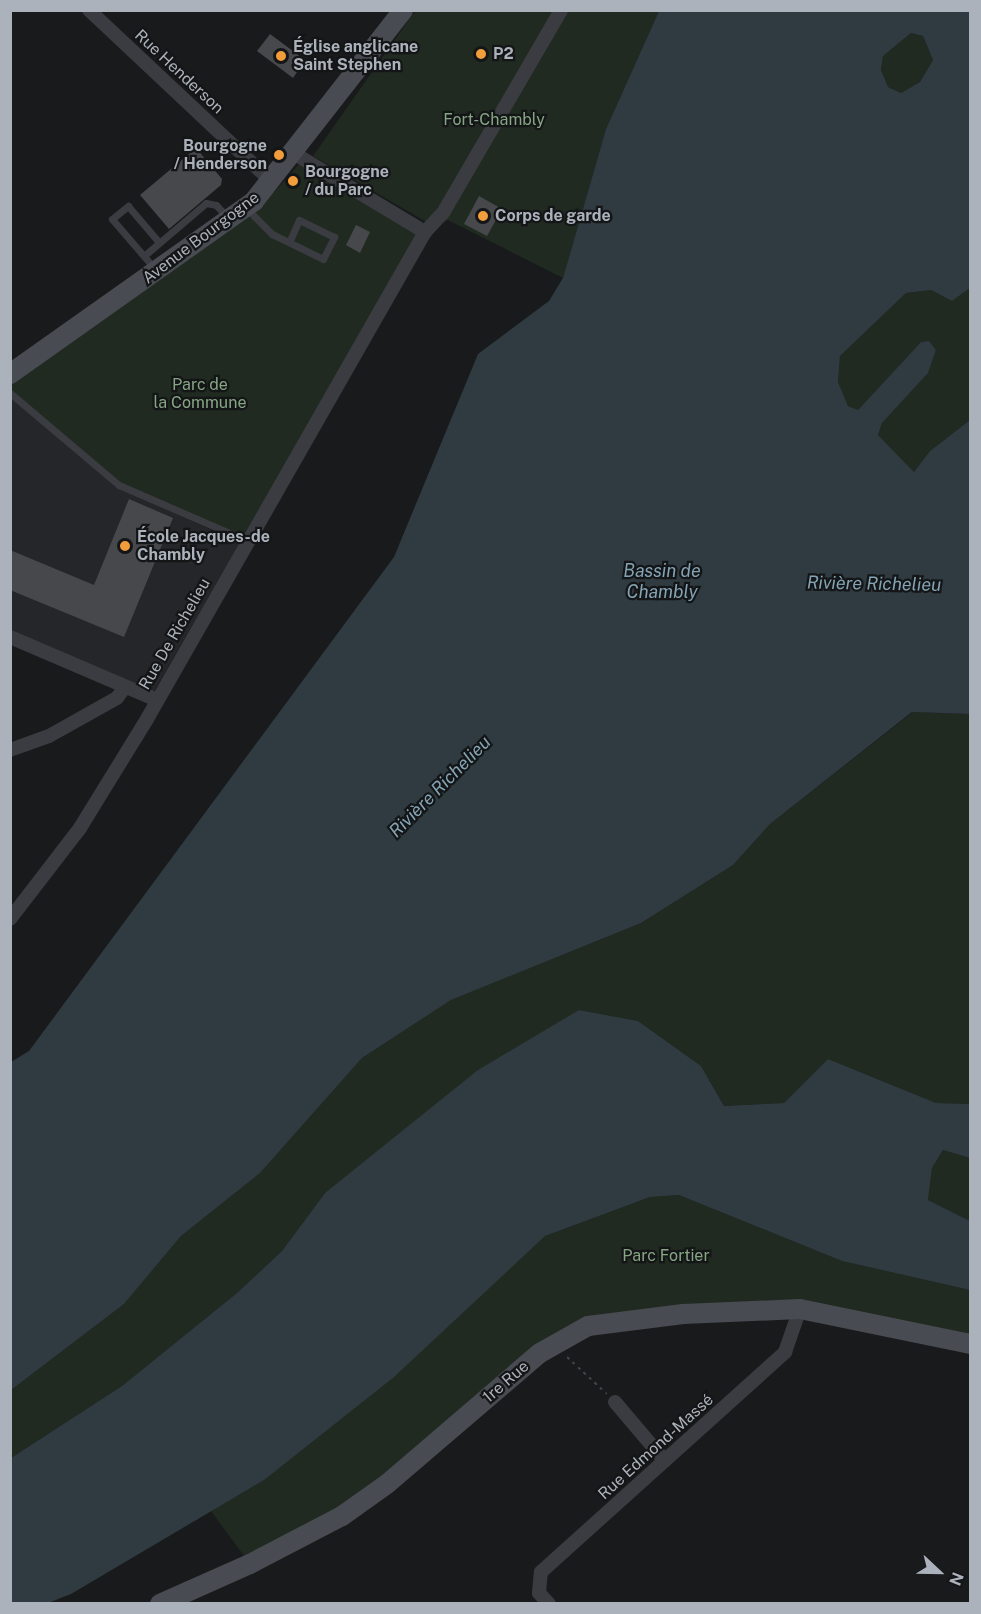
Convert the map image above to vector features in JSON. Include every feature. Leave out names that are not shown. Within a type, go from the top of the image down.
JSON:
[{"type":"street","name":"Rue Henderson","points":[[89,10],[272,182]]},
{"type":"street","name":"Avenue Bourgogne","points":[[10,374],[246,208],[295,154],[403,10]]},
{"type":"street","name":"Rue De Richelieu","points":[[10,919],[80,828],[157,700],[425,231],[443,213],[561,10]]},
{"type":"street","points":[[295,154],[425,231]]},
{"type":"street","points":[[10,637],[157,700]]},
{"type":"street","points":[[10,750],[62,729],[117,698],[125,687]]},
{"type":"street","name":"1re Rue","points":[[160,1604],[250,1564],[342,1516],[387,1484],[554,1345],[588,1326],[617,1319],[800,1309],[970,1344]]},
{"type":"street","name":"Rue Edmond-Massé","points":[[549,1604],[539,1593],[541,1572],[785,1352],[800,1309]]},
{"type":"street","points":[[615,1402],[665,1461]]},
{"type":"lane","points":[[145,255],[157,240],[206,203],[219,207],[229,220]]},
{"type":"lane","points":[[156,272],[145,255],[112,219],[128,206],[157,240]]},
{"type":"lane","points":[[246,208],[272,234],[323,259],[334,237],[299,220],[289,242]]},
{"type":"lane","points":[[10,393],[119,485],[248,541]]},
{"type":"path","points":[[554,1345],[615,1402]]},
{"type":"shaded area","name":"École Jacques-de Chambly","points":[[10,397],[115,486],[240,543],[150,698],[11,637]]},
{"type":"green space","name":"Fort-Chambly","points":[[415,11],[659,11],[606,129],[563,278],[448,220],[435,227],[313,156]]},
{"type":"green space","points":[[911,33],[923,36],[933,60],[920,82],[901,93],[888,87],[881,70],[883,56]]},
{"type":"green space","name":"Parc de la Commune","points":[[304,159],[423,226],[248,541],[119,485],[11,393],[11,385],[256,212]]},
{"type":"green space","points":[[970,288],[970,420],[930,451],[914,472],[878,435],[882,423],[928,373],[936,350],[929,341],[921,342],[858,410],[848,406],[838,382],[840,356],[906,293],[931,290],[952,301]]},
{"type":"green space","points":[[913,712],[970,714],[970,1104],[936,1103],[828,1059],[784,1103],[724,1106],[701,1066],[638,1021],[579,1010],[325,1193],[282,1251],[237,1293],[122,1386],[11,1458],[11,1390],[124,1304],[181,1236],[260,1173],[362,1058],[451,1000],[641,923],[733,865],[770,824]]},
{"type":"green space","points":[[943,1150],[970,1158],[970,1221],[928,1200],[932,1168]]},
{"type":"green space","name":"Parc Fortier","points":[[679,1195],[842,1261],[970,1290],[970,1342],[819,1312],[588,1326],[387,1484],[250,1564],[211,1511],[264,1480],[545,1236],[650,1197]]},
{"type":"water","name":"Bassin de Chambly","points":[[659,11],[970,11],[970,288],[952,301],[931,290],[906,293],[840,356],[838,382],[848,406],[858,410],[921,342],[929,341],[936,350],[928,373],[882,423],[878,435],[914,472],[930,451],[970,420],[970,714],[912,712],[770,824],[733,865],[641,923],[451,1000],[362,1058],[260,1173],[181,1236],[124,1304],[11,1390],[11,1062],[29,1051],[394,557],[478,354],[549,301],[563,278],[606,129]],"holes":[[[911,33],[923,36],[933,60],[920,82],[901,93],[888,87],[881,70],[883,56]]]},
{"type":"water","points":[[579,1010],[638,1021],[701,1066],[724,1106],[784,1103],[828,1059],[936,1103],[970,1104],[970,1158],[943,1150],[932,1168],[928,1200],[970,1221],[970,1290],[842,1261],[679,1195],[650,1197],[545,1236],[394,1377],[264,1480],[71,1594],[48,1603],[11,1603],[11,1458],[122,1386],[237,1293],[282,1251],[325,1193],[478,1070]]},
{"type":"building","name":"Église anglicane Saint Stephen","points":[[270,34],[305,60],[293,78],[257,51]]},
{"type":"building","points":[[196,148],[222,179],[221,185],[169,229],[140,195]]},
{"type":"building","name":"Corps de garde","points":[[479,196],[502,209],[487,236],[464,224]]},
{"type":"building","points":[[356,225],[370,232],[360,253],[346,245]]},
{"type":"building","points":[[129,499],[173,518],[124,637],[10,590],[10,550],[94,585]]},
{"type":"place","name":"P2","points":[[481,54]]},
{"type":"place","name":"Église anglicane Saint Stephen","points":[[281,56]]},
{"type":"place","name":"Bourgogne / Henderson","points":[[279,155]]},
{"type":"place","name":"Bourgogne / du Parc","points":[[293,181]]},
{"type":"place","name":"Corps de garde","points":[[483,216]]},
{"type":"place","name":"École Jacques-de Chambly","points":[[125,546]]},
{"type":"water label","name":"Rivière Richelieu","points":[[874,584]]},
{"type":"water label","name":"Rivière Richelieu","points":[[440,787]]}]
